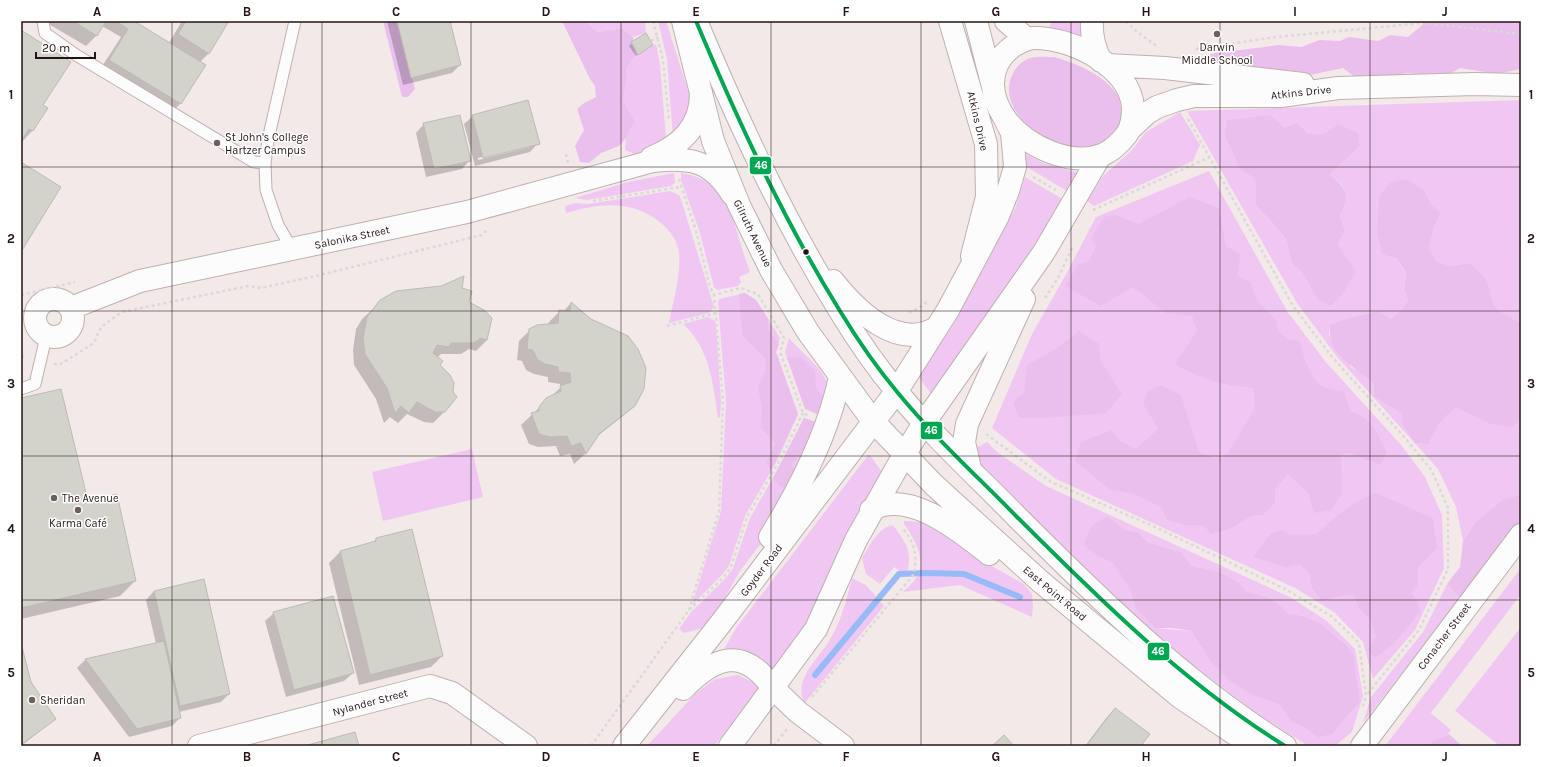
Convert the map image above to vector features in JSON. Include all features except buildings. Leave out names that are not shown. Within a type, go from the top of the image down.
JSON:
[{"type":"street","name":"Gilruth Avenue","points":[[683,21],[714,141],[739,205],[789,302],[840,377],[873,421]]},
{"type":"street","points":[[696,21],[750,147],[786,217],[840,311],[896,392],[924,423],[1058,558],[1150,645],[1209,693],[1249,723],[1282,744]]},
{"type":"street","name":"Atkins Drive","points":[[950,21],[986,144],[987,197],[969,269]]},
{"type":"street","name":"Atkins Drive","points":[[976,21],[993,88]]},
{"type":"street","points":[[1004,117],[1012,126],[1029,140],[1058,155],[1071,158],[1100,156],[1109,152],[1130,129],[1133,112],[1130,93],[1121,78],[1104,63],[1068,44],[1006,21]]},
{"type":"street","points":[[1092,21],[1091,30],[1094,47],[1104,63]]},
{"type":"street","points":[[969,269],[998,216],[1004,202],[1014,167],[1012,132],[1004,117],[993,88],[994,72],[1008,48],[1036,33]]},
{"type":"street","name":"Atkins Drive","points":[[1104,63],[1165,68],[1338,88]]},
{"type":"street","name":"Atkins Drive","points":[[1130,129],[1148,113],[1177,100],[1205,95],[1281,96],[1338,88],[1475,84],[1521,85]]},
{"type":"street","name":"Salonika Street","points":[[71,308],[140,280],[467,212],[672,154],[693,127],[701,104],[701,94]]},
{"type":"street","points":[[672,154],[697,162],[714,172],[728,187],[739,205]]},
{"type":"street","points":[[730,746],[816,629],[871,510],[904,455],[924,423],[1044,252],[1100,156]]},
{"type":"street","points":[[786,217],[845,296],[872,320],[896,332],[915,336],[928,333],[936,328]]},
{"type":"street","points":[[970,469],[965,451],[975,433],[1044,252]]},
{"type":"street","name":"Goyder Road","points":[[624,746],[721,623],[896,392],[936,328],[969,269]]},
{"type":"street","points":[[49,299],[61,300],[71,308],[74,320],[69,331],[58,337],[46,337],[37,329],[28,317],[49,299]]},
{"type":"street","points":[[721,623],[745,575],[780,520],[808,469],[835,402],[840,377]]},
{"type":"street","name":"East Point Road","points":[[873,421],[904,455],[981,529],[1041,582],[1180,697],[1253,746]]},
{"type":"street","points":[[871,510],[877,506],[895,504],[921,510],[951,525],[1006,564],[1041,582]]},
{"type":"street","name":"Conacher Street","points":[[1362,743],[1521,535]]},
{"type":"street","points":[[627,746],[695,676],[707,667],[726,660],[736,660],[746,663],[762,674],[773,688],[798,712],[843,746]]},
{"type":"street","name":"Nylander Street","points":[[199,746],[430,686],[452,693],[526,746]]},
{"type":"lane","points":[[43,21],[45,33],[76,55],[254,162],[265,163]]},
{"type":"lane","points":[[292,249],[278,225],[266,190],[265,163],[268,140],[295,21]]},
{"type":"lane","points":[[21,389],[35,384],[46,337]]},
{"type":"path","points":[[634,21],[654,22],[663,60],[672,154],[680,187],[696,231],[710,287],[714,295],[716,313],[723,401],[719,511],[689,610]]},
{"type":"path","points":[[1192,50],[1276,37],[1423,23],[1521,34]]},
{"type":"path","points":[[651,41],[658,37]]},
{"type":"path","points":[[1177,100],[1293,306],[1333,358],[1406,439],[1432,471],[1448,508],[1448,569],[1419,630],[1366,696],[1357,727],[1362,743]]},
{"type":"path","points":[[1014,167],[1091,211],[1210,157]]},
{"type":"path","points":[[587,202],[680,187]]},
{"type":"path","points":[[52,364],[59,365],[94,343],[101,327],[122,312],[248,286],[261,288],[320,275],[482,235],[494,224]]},
{"type":"path","points":[[1043,303],[1058,278],[1075,244]]},
{"type":"path","points":[[591,746],[689,610],[724,577],[731,567],[747,517],[780,460],[803,413],[780,352],[784,338],[758,294],[741,288],[714,295]]},
{"type":"path","points":[[896,332],[898,316],[911,312],[924,305],[933,294]]},
{"type":"path","points":[[667,326],[716,313]]},
{"type":"path","points":[[21,356],[30,359]]},
{"type":"path","points":[[803,413],[817,418]]},
{"type":"path","points":[[988,426],[975,433],[1051,482],[1153,526],[1271,582],[1331,616],[1359,643],[1366,696]]},
{"type":"path","points":[[811,699],[914,574],[916,560],[913,543],[898,522]]},
{"type":"path","points":[[774,746],[791,723]]},
{"type":"shaded area","points":[[383,21],[397,21],[415,89],[408,97],[402,97]]},
{"type":"shaded area","points":[[562,21],[585,21],[598,32],[622,28],[633,37],[636,55],[626,68],[627,78],[623,101],[635,121],[626,138],[619,146],[601,153],[589,163],[580,162],[575,146],[584,130],[577,109],[584,103],[596,97],[595,86],[590,79]]},
{"type":"shaded area","points":[[585,21],[645,21],[646,33],[633,37],[622,28],[598,32]]},
{"type":"shaded area","points":[[658,21],[666,21],[690,97],[691,111],[673,138],[667,59]]},
{"type":"shaded area","points":[[1052,21],[1086,21],[1084,39],[1049,27]]},
{"type":"shaded area","points":[[1427,21],[1521,21],[1521,69],[1497,74],[1460,68],[1446,76],[1406,73],[1393,79],[1370,76],[1355,77],[1343,68],[1310,75],[1296,71],[1285,73],[1267,68],[1256,70],[1191,67],[1196,58],[1216,53],[1279,45],[1301,47],[1320,40],[1340,41],[1349,37],[1378,41],[1390,35],[1408,37]]},
{"type":"shaded area","points":[[656,44],[660,64],[666,138],[658,144],[635,154],[625,150],[626,138],[635,121],[623,101],[627,78],[626,68],[636,55]]},
{"type":"shaded area","points":[[1054,57],[1072,63],[1098,76],[1112,88],[1118,96],[1122,117],[1120,125],[1117,132],[1106,142],[1091,147],[1082,148],[1068,146],[1039,134],[1017,113],[1010,99],[1009,86],[1014,71],[1021,63],[1030,58]]},
{"type":"shaded area","points":[[1521,100],[1521,324],[1502,313],[1497,308],[1493,302],[1486,279],[1472,265],[1469,263],[1450,266],[1436,261],[1429,249],[1434,227],[1441,213],[1432,205],[1424,190],[1396,258],[1406,274],[1404,289],[1410,300],[1399,312],[1390,318],[1376,311],[1348,318],[1330,326],[1329,335],[1352,368],[1361,371],[1373,383],[1374,397],[1401,413],[1404,425],[1429,444],[1440,424],[1447,415],[1456,408],[1490,424],[1521,417],[1521,496],[1475,523],[1463,541],[1456,507],[1438,469],[1338,358],[1297,303],[1187,111]],"holes":[[[1227,120],[1284,127],[1298,123],[1308,133],[1324,134],[1338,124],[1359,147],[1330,174],[1340,183],[1346,196],[1340,215],[1345,231],[1338,244],[1347,258],[1317,299],[1301,271],[1292,264],[1286,239],[1256,206],[1255,179],[1240,169],[1224,135]]]},
{"type":"shaded area","points":[[1180,112],[1200,145],[1193,161],[1094,206],[1087,201],[1103,176],[1131,151],[1146,132]]},
{"type":"shaded area","points":[[1270,115],[1284,127],[1298,123],[1308,133],[1324,134],[1338,124],[1358,133],[1359,147],[1330,174],[1343,188],[1346,197],[1340,215],[1345,231],[1338,244],[1356,272],[1343,293],[1331,306],[1317,299],[1301,271],[1292,264],[1286,239],[1256,206],[1255,179],[1240,169],[1224,135],[1227,120]]},
{"type":"shaded area","points":[[1024,153],[1043,163],[1081,174],[1072,194],[1025,166]]},
{"type":"shaded area","points":[[1209,171],[1287,311],[1325,361],[1402,446],[1425,477],[1442,515],[1444,568],[1415,630],[1373,679],[1363,642],[1334,612],[1295,588],[1056,479],[992,428],[1032,334],[1096,217]]},
{"type":"shaded area","points":[[674,173],[675,183],[671,186],[587,200],[575,198],[628,182]]},
{"type":"shaded area","points":[[681,173],[699,178],[712,186],[722,197],[729,210],[750,272],[739,277],[741,282],[738,286],[717,290],[714,287],[699,230],[681,180]]},
{"type":"shaded area","points":[[1025,177],[1068,202],[1035,243],[997,311],[932,395],[918,376],[954,324],[1015,209]]},
{"type":"shaded area","points":[[1407,179],[1424,190],[1432,205],[1441,213],[1434,227],[1429,249],[1436,261],[1450,266],[1469,263],[1472,265],[1486,279],[1493,302],[1497,308],[1502,313],[1521,324],[1521,417],[1513,427],[1490,424],[1456,408],[1447,415],[1440,424],[1429,444],[1415,443],[1403,425],[1401,413],[1374,397],[1373,383],[1344,360],[1333,345],[1330,336],[1330,325],[1348,318],[1377,311],[1391,318],[1399,312],[1409,300],[1404,289],[1406,273],[1396,258],[1382,254],[1377,232],[1379,196],[1391,182]]},
{"type":"shaded area","points":[[670,191],[679,195],[681,199],[714,307],[709,313],[669,323],[678,279],[679,253],[673,236],[667,229],[650,215],[627,207],[603,205],[566,213],[565,206],[575,203],[588,204]]},
{"type":"shaded area","points":[[1189,197],[1219,208],[1226,246],[1240,254],[1238,276],[1250,282],[1258,302],[1276,320],[1278,330],[1288,340],[1300,341],[1304,357],[1317,382],[1326,388],[1344,391],[1350,411],[1358,414],[1369,422],[1387,452],[1380,465],[1349,453],[1341,455],[1342,494],[1331,510],[1314,513],[1308,493],[1288,474],[1275,489],[1275,503],[1263,515],[1251,516],[1232,528],[1211,534],[1203,525],[1186,525],[1167,520],[1161,507],[1134,494],[1110,490],[1075,461],[1081,442],[1112,430],[1120,441],[1136,449],[1158,429],[1143,403],[1148,391],[1161,385],[1181,395],[1199,452],[1215,458],[1228,453],[1255,408],[1253,388],[1232,386],[1212,381],[1175,364],[1197,331],[1192,316],[1166,313],[1133,287],[1101,306],[1065,286],[1079,264],[1088,262],[1096,247],[1091,238],[1104,217],[1115,215],[1139,224]]},
{"type":"shaded area","points":[[745,293],[756,300],[780,338],[776,352],[798,414],[778,459],[745,516],[729,566],[692,605],[721,511],[726,401],[718,303],[719,299]]},
{"type":"shaded area","points":[[745,293],[756,300],[769,320],[767,328],[779,344],[776,352],[798,414],[771,471],[766,463],[776,444],[761,428],[762,407],[758,388],[765,372],[766,359],[742,335],[739,294]]},
{"type":"shaded area","points":[[708,317],[715,321],[716,326],[721,402],[720,418],[718,418],[712,379],[705,356],[699,344],[683,324]]},
{"type":"shaded area","points":[[1079,331],[1099,344],[1101,362],[1122,394],[1106,413],[1045,418],[1019,418],[1013,402],[1024,393],[1027,365],[1057,348]]},
{"type":"shaded area","points":[[789,338],[820,370],[825,378],[831,395],[805,409],[785,352]]},
{"type":"shaded area","points":[[800,357],[815,371],[816,388],[829,404],[825,418],[805,409],[787,358]]},
{"type":"shaded area","points":[[804,418],[824,425],[765,538],[740,571],[712,621],[704,628],[684,633],[679,629],[691,612],[725,579],[733,568],[750,518],[783,460]]},
{"type":"shaded area","points":[[804,418],[824,425],[809,460],[799,457],[792,464],[796,477],[790,488],[780,487],[773,478]]},
{"type":"shaded area","points":[[987,442],[997,452],[1046,486],[1290,597],[1327,621],[1355,649],[1363,696],[1352,732],[1336,745],[1308,746],[1255,712],[1144,628],[975,467],[967,447],[980,446]],"holes":[[[1109,517],[1125,530],[1138,532],[1148,542],[1181,552],[1192,566],[1220,572],[1239,582],[1247,592],[1270,598],[1279,604],[1287,613],[1304,616],[1320,623],[1343,642],[1360,702],[1333,734],[1318,738],[1303,727],[1291,722],[1280,705],[1254,696],[1210,661],[1191,631],[1155,628],[1135,608],[1130,589],[1113,562]]]},
{"type":"shaded area","points":[[472,449],[483,497],[383,521],[372,472]]},
{"type":"shaded area","points":[[869,454],[885,476],[827,598],[777,673],[764,663],[752,657],[739,653],[723,651],[736,628]]},
{"type":"shaded area","points":[[1376,493],[1433,518],[1437,548],[1418,567],[1418,585],[1411,593],[1417,600],[1420,610],[1400,636],[1375,658],[1368,649],[1376,636],[1370,619],[1359,608],[1354,595],[1340,596],[1322,601],[1312,588],[1310,574],[1300,564],[1286,567],[1253,557],[1271,533],[1282,530],[1291,535],[1316,534],[1350,506]]},
{"type":"shaded area","points":[[1521,495],[1521,524],[1503,538],[1489,566],[1460,598],[1447,584],[1460,567],[1463,541],[1475,523],[1502,500]]},
{"type":"shaded area","points":[[1109,517],[1125,530],[1138,532],[1148,542],[1181,552],[1192,566],[1220,572],[1239,582],[1247,592],[1270,598],[1279,604],[1287,613],[1304,616],[1320,623],[1343,642],[1353,654],[1360,702],[1333,734],[1318,738],[1303,727],[1291,722],[1280,705],[1254,696],[1230,681],[1210,661],[1191,631],[1172,628],[1155,628],[1135,608],[1130,589],[1113,563],[1098,556],[1084,545],[1089,530],[1094,524]]},
{"type":"shaded area","points":[[904,521],[925,522],[939,528],[988,564],[1024,584],[1032,594],[1032,617],[960,585],[903,592],[918,575],[920,568],[917,548],[904,524]]},
{"type":"shaded area","points":[[893,525],[908,549],[909,560],[907,576],[894,567],[880,584],[866,574],[862,558],[878,534],[887,527]]},
{"type":"shaded area","points":[[1521,568],[1521,594],[1431,713],[1451,730],[1449,733],[1428,746],[1385,746]]},
{"type":"shaded area","points":[[852,578],[866,585],[884,606],[804,704],[802,685],[805,676],[836,629],[844,608]]},
{"type":"shaded area","points":[[1447,584],[1460,598],[1363,723],[1371,697],[1423,632]]},
{"type":"shaded area","points":[[1521,627],[1521,746],[1500,746],[1455,711]]},
{"type":"shaded area","points":[[738,675],[755,683],[760,688],[757,696],[714,746],[647,746],[695,694],[715,679]]},
{"type":"shaded area","points":[[1449,734],[1462,746],[1428,746],[1432,742]]},
{"type":"waterway","points":[[815,675],[899,574],[964,574],[1020,597]]},
{"type":"transit line","name":"46","points":[[696,21],[728,96],[762,169],[799,241],[847,322],[890,383],[941,441],[1048,548],[1144,639],[1212,695],[1285,746]]},
{"type":"place","name":"Darwin Middle School","points":[[1217,34]]},
{"type":"place","name":"St John's College Hartzer Campus","points":[[217,143]]},
{"type":"place","name":"The Avenue","points":[[54,498]]},
{"type":"place","name":"Karma Café","points":[[78,510]]},
{"type":"place","name":"Sheridan","points":[[32,700]]}]
